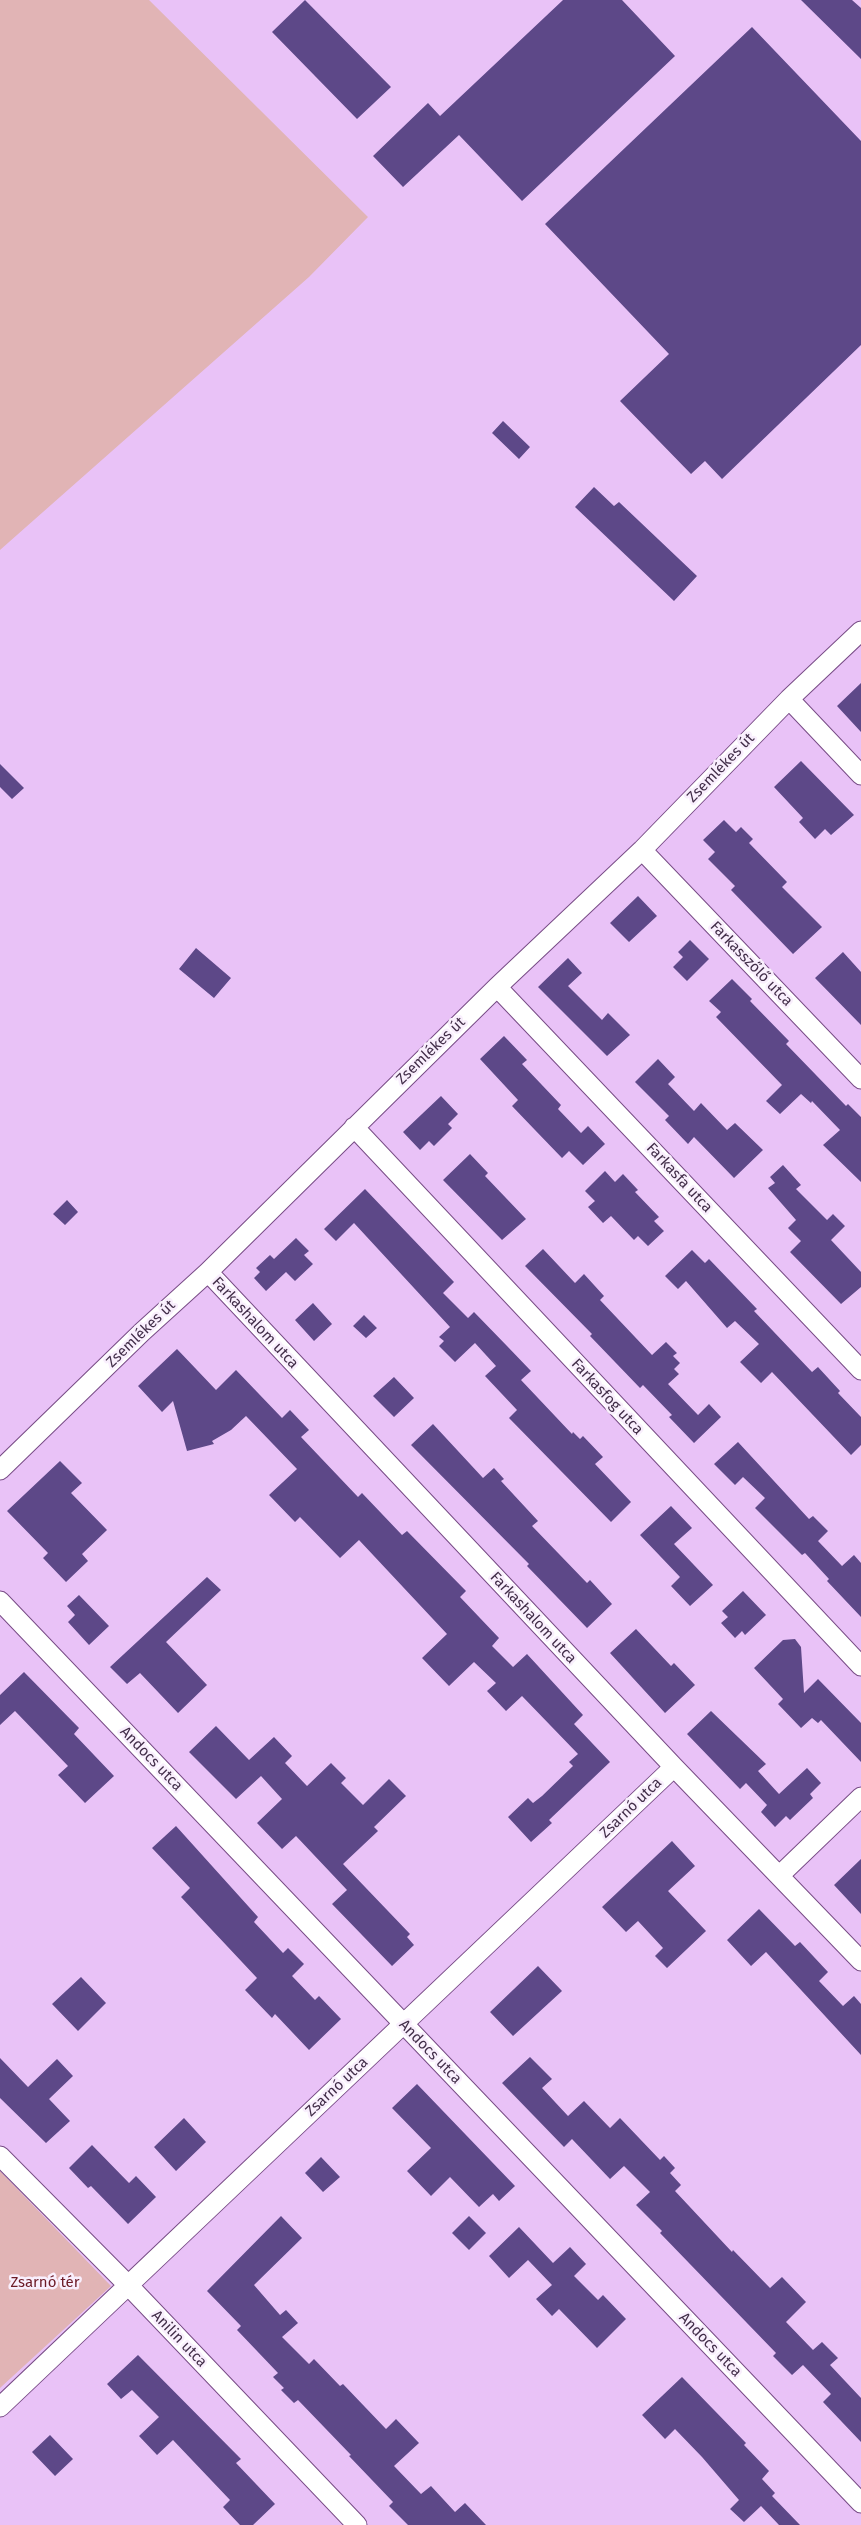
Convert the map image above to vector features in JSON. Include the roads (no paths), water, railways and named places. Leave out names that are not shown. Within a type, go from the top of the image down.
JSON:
[{"type":"street","name":"Zsemlékes út","points":[[0,1470],[142,1332],[208,1272],[497,987],[642,850],[789,699],[861,631]]},
{"type":"street","points":[[789,699],[861,775]]},
{"type":"street","name":"Farkasszőlő utca","points":[[642,850],[861,1079]]},
{"type":"street","name":"Farkasfa utca","points":[[497,987],[861,1370]]},
{"type":"street","name":"Farkasfog utca","points":[[354,1127],[861,1666]]},
{"type":"street","name":"Farkashalom utca","points":[[208,1272],[674,1767],[861,1961]]},
{"type":"street","name":"Andocs utca","points":[[0,1601],[861,2503]]},
{"type":"street","name":"Zsarnó utca","points":[[0,2407],[674,1767]]},
{"type":"street","points":[[780,1876],[861,1798]]},
{"type":"street","name":"Anilin utca","points":[[0,2156],[128,2285],[357,2525]]},
{"type":"park label","name":"Zsarnó tér","points":[[45,2283]]}]
